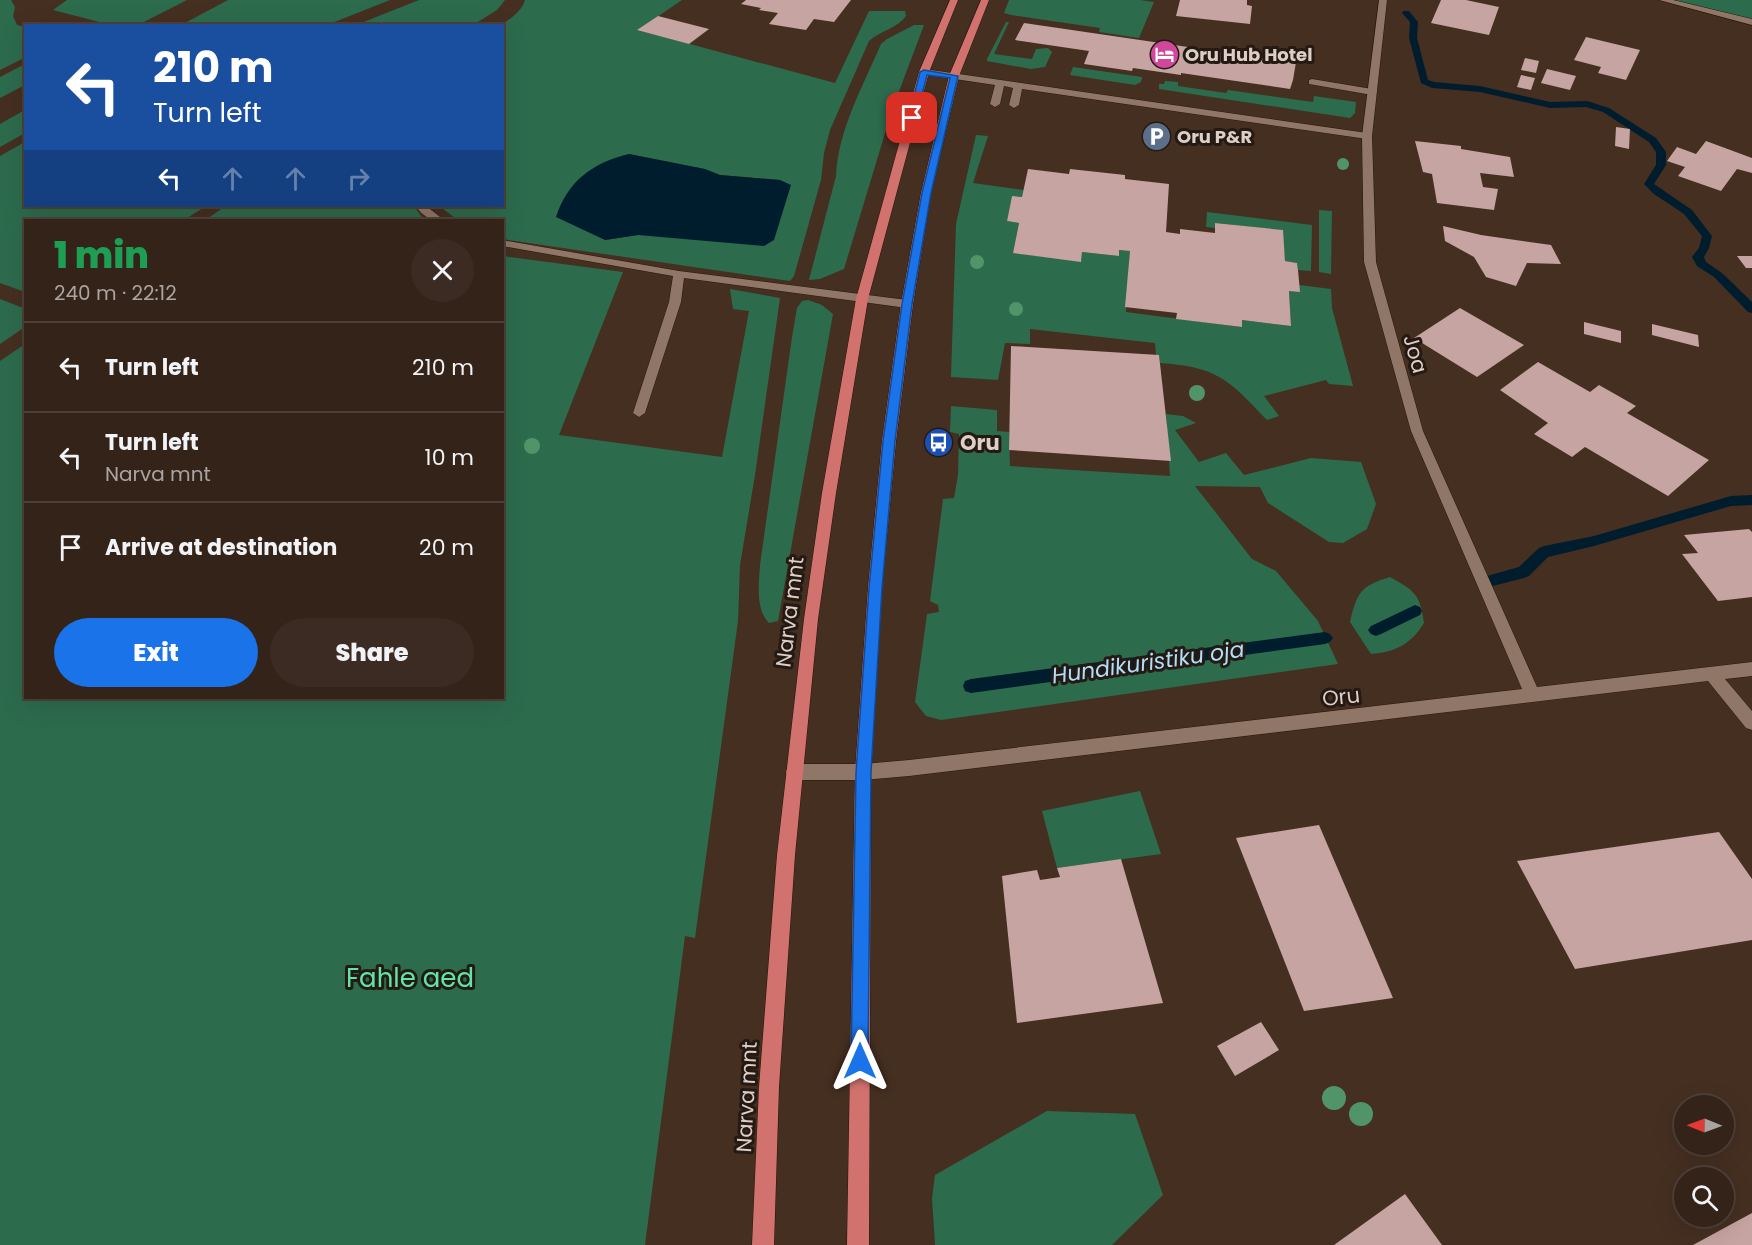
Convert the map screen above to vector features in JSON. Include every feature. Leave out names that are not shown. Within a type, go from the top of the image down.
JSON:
[{"type":"main road","name":"Narva mnt","points":[[763,1245],[770,1075],[794,771],[829,493],[862,298],[924,72],[954,0]]},
{"type":"main road","points":[[858,1245],[863,772],[875,588],[887,464],[907,304],[926,193],[954,76],[986,0]]},
{"type":"street","name":"Joa","points":[[1383,0],[1367,136],[1370,262],[1417,431],[1533,696]]},
{"type":"street","points":[[1663,0],[1752,22]]},
{"type":"street","points":[[924,72],[1367,136]]},
{"type":"street","points":[[1312,82],[1372,92]]},
{"type":"street","points":[[995,104],[1000,83]]},
{"type":"street","points":[[1014,105],[1018,86]]},
{"type":"street","points":[[422,207],[425,212],[437,219]]},
{"type":"street","points":[[504,243],[679,274],[907,304]]},
{"type":"street","points":[[639,413],[675,302],[679,274]]},
{"type":"street","name":"Oru","points":[[794,771],[863,772],[1752,669]]},
{"type":"street","points":[[1713,675],[1752,723]]},
{"type":"green space","points":[[0,0],[11,0],[15,7],[13,16],[17,25],[24,27],[24,58],[0,70]]},
{"type":"green space","points":[[67,0],[187,0],[140,24],[107,24],[53,10]]},
{"type":"green space","points":[[228,0],[390,0],[330,24],[183,24]]},
{"type":"green space","points":[[419,0],[505,0],[497,10],[475,24],[359,24]]},
{"type":"green space","points":[[525,0],[682,0],[638,30],[835,83],[869,11],[905,11],[906,16],[894,27],[869,41],[830,130],[824,153],[821,180],[794,276],[790,281],[508,240],[504,238],[504,219],[457,219],[440,207],[504,207],[502,24],[521,8]],"holes":[[[629,154],[704,169],[720,175],[780,180],[638,235],[605,240]]]},
{"type":"green space","points":[[1009,0],[1140,0],[1154,2],[1139,38],[1099,32],[1100,28],[1004,13]]},
{"type":"green space","points":[[1663,0],[1752,0],[1752,22]]},
{"type":"green space","points":[[1006,22],[1009,22],[994,54],[1032,59],[1036,49],[1048,48],[1052,52],[1045,67],[1031,69],[987,61]]},
{"type":"green space","points":[[914,25],[924,25],[892,110],[844,269],[820,279],[809,280],[836,176],[841,142],[852,108],[881,44]]},
{"type":"green space","points":[[24,65],[24,86],[0,98],[0,77]]},
{"type":"green space","points":[[1073,67],[1142,77],[1141,82],[1135,85],[1070,75]]},
{"type":"green space","points":[[1165,81],[1178,82],[1178,86],[1226,93],[1228,90],[1313,102],[1314,96],[1356,102],[1355,113],[1350,118],[1159,89],[1159,84],[1164,84]]},
{"type":"green space","points":[[24,111],[24,134],[0,147],[0,124]]},
{"type":"green space","points":[[976,135],[988,136],[973,183],[1024,190],[1022,197],[1012,196],[1007,221],[1019,223],[1013,253],[1081,261],[1082,252],[1119,256],[1119,250],[1130,251],[1126,312],[1241,327],[1242,320],[1291,326],[1289,291],[1299,285],[1331,289],[1332,308],[1353,386],[1329,384],[1326,380],[1264,396],[1279,416],[1267,420],[1232,385],[1221,378],[1196,368],[1160,363],[1159,355],[1156,355],[1155,343],[1030,329],[1030,344],[1005,343],[998,380],[951,377],[956,224]]},
{"type":"green space","points":[[24,143],[24,207],[204,207],[186,219],[24,219],[24,292],[0,283],[0,156]]},
{"type":"green space","points":[[224,207],[415,207],[423,219],[206,219]]},
{"type":"green space","points":[[1319,210],[1332,211],[1331,274],[1319,272]]},
{"type":"green space","points":[[1207,212],[1312,225],[1311,271],[1298,270],[1297,263],[1285,261],[1282,230],[1216,223],[1215,228],[1206,227]]},
{"type":"green space","name":"Fahle aed","points":[[504,256],[623,272],[559,435],[722,457],[749,311],[733,309],[730,289],[780,298],[740,565],[738,621],[695,938],[685,936],[645,1245],[0,1245],[0,361],[24,345],[24,699],[504,699]]},
{"type":"green space","points":[[0,299],[24,308],[24,328],[0,344]]},
{"type":"green space","points":[[808,300],[822,305],[833,314],[778,621],[769,623],[760,603],[760,565],[797,308],[802,301]]},
{"type":"green space","points":[[951,406],[997,410],[997,431],[1009,432],[1010,466],[1170,476],[1166,414],[1183,416],[1196,423],[1175,430],[1199,462],[1226,453],[1244,475],[1311,458],[1361,462],[1376,504],[1367,529],[1343,543],[1329,542],[1268,503],[1260,487],[1195,486],[1252,559],[1276,571],[1318,621],[1338,664],[941,720],[926,716],[915,702],[927,614],[939,612],[938,605],[930,601],[943,499],[954,498],[958,475],[959,434],[950,432]]},
{"type":"green space","points":[[1390,577],[1415,594],[1421,606],[1424,623],[1402,646],[1371,654],[1350,622],[1361,592],[1372,584]]},
{"type":"green space","points":[[1140,791],[1161,854],[1057,868],[1042,811]]},
{"type":"green space","points":[[1047,1111],[1135,1114],[1163,1195],[1112,1245],[935,1245],[932,1198],[935,1175]]},
{"type":"water","points":[[629,154],[705,169],[720,175],[780,180],[791,185],[774,240],[764,246],[638,235],[605,240],[556,217],[567,193],[583,175],[593,168]]},
{"type":"building","points":[[746,0],[851,0],[834,22],[814,19],[806,30],[769,24],[778,13],[741,4]]},
{"type":"building","points":[[1180,0],[1247,0],[1247,5],[1252,6],[1250,24],[1176,16]]},
{"type":"building","points":[[1441,0],[1466,0],[1499,7],[1489,35],[1431,23]]},
{"type":"building","points":[[658,16],[709,29],[689,44],[637,30]]},
{"type":"building","name":"Oru Hub Hotel","points":[[1024,23],[1263,58],[1262,62],[1274,64],[1275,59],[1296,62],[1293,80],[1290,89],[1181,73],[1181,75],[1133,68],[1132,71],[1084,64],[1089,51],[1015,40]]},
{"type":"building","points":[[1586,37],[1640,50],[1626,80],[1598,73],[1601,67],[1574,60]]},
{"type":"building","points":[[1525,58],[1539,61],[1536,73],[1521,70]]},
{"type":"building","points":[[1547,69],[1576,76],[1570,90],[1541,83]]},
{"type":"building","points":[[1521,75],[1535,78],[1531,90],[1517,87]]},
{"type":"building","points":[[1616,127],[1630,129],[1629,149],[1615,146]]},
{"type":"building","points":[[1415,141],[1461,146],[1461,149],[1510,157],[1514,177],[1480,173],[1483,187],[1498,189],[1494,210],[1437,203],[1432,174],[1423,172]]},
{"type":"building","points":[[1706,141],[1752,158],[1752,173],[1737,169],[1721,191],[1678,176],[1685,167],[1667,161],[1677,147],[1696,154]]},
{"type":"building","points":[[1028,169],[1069,174],[1070,169],[1125,175],[1125,179],[1169,184],[1166,232],[1180,234],[1180,229],[1215,233],[1215,223],[1283,230],[1285,261],[1297,263],[1300,292],[1289,291],[1291,326],[1242,320],[1242,327],[1176,319],[1177,313],[1125,307],[1130,251],[1119,250],[1119,256],[1082,252],[1081,262],[1013,253],[1019,223],[1007,221],[1012,196],[1022,197]]},
{"type":"building","points":[[1443,226],[1481,235],[1551,245],[1561,264],[1527,263],[1516,286],[1486,277],[1474,257],[1445,241]]},
{"type":"building","points":[[1737,256],[1752,256],[1752,268],[1746,268]]},
{"type":"building","points":[[1460,308],[1524,345],[1477,377],[1414,338]]},
{"type":"building","points":[[1584,322],[1621,331],[1621,343],[1584,334]]},
{"type":"building","points":[[1652,324],[1698,335],[1699,347],[1652,335]]},
{"type":"building","points":[[1011,346],[1159,355],[1171,461],[1009,450]]},
{"type":"building","points":[[1538,362],[1590,392],[1599,385],[1636,406],[1627,413],[1709,460],[1668,496],[1585,447],[1572,457],[1534,434],[1548,423],[1500,390]]},
{"type":"building","points":[[1749,529],[1752,532],[1752,597],[1718,601],[1682,554],[1698,553],[1684,535]]},
{"type":"building","points":[[1319,825],[1393,998],[1304,1011],[1236,838]]},
{"type":"building","points":[[1719,832],[1752,879],[1752,940],[1575,969],[1517,861]]},
{"type":"building","points":[[1121,859],[1163,1003],[1017,1023],[1002,876],[1037,870],[1040,880],[1060,877],[1057,868]]},
{"type":"building","points":[[1261,1022],[1279,1050],[1235,1076],[1217,1046]]},
{"type":"building","points":[[1405,1194],[1442,1245],[1334,1245]]},
{"type":"building","points":[[1752,1213],[1752,1245],[1693,1245],[1726,1227],[1734,1227],[1734,1223]]},
{"type":"waterway","name":"Hundikuristiku oja","points":[[1406,13],[1414,22],[1413,38],[1424,81],[1432,85],[1480,89],[1550,105],[1587,104],[1606,110],[1653,140],[1661,152],[1661,165],[1649,184],[1657,192],[1684,208],[1696,221],[1707,236],[1704,248],[1698,257],[1701,264],[1718,275],[1752,309]]},
{"type":"waterway","name":"Hundikuristiku oja","points":[[1485,582],[1524,572],[1544,552],[1594,541],[1731,501],[1752,500]]},
{"type":"waterway","name":"Hundikuristiku oja","points":[[1376,630],[1415,611]]},
{"type":"waterway","name":"Hundikuristiku oja","points":[[971,686],[1325,638]]},
{"type":"place","name":"Oru Hub Hotel","points":[[1164,55]]},
{"type":"place","name":"Oru P&R","points":[[1156,137]]},
{"type":"place","name":"Oru","points":[[939,443]]},
{"type":"route","points":[[860,1061],[863,772],[875,588],[889,441],[907,304],[926,193],[954,76],[924,72],[912,118]]}]
